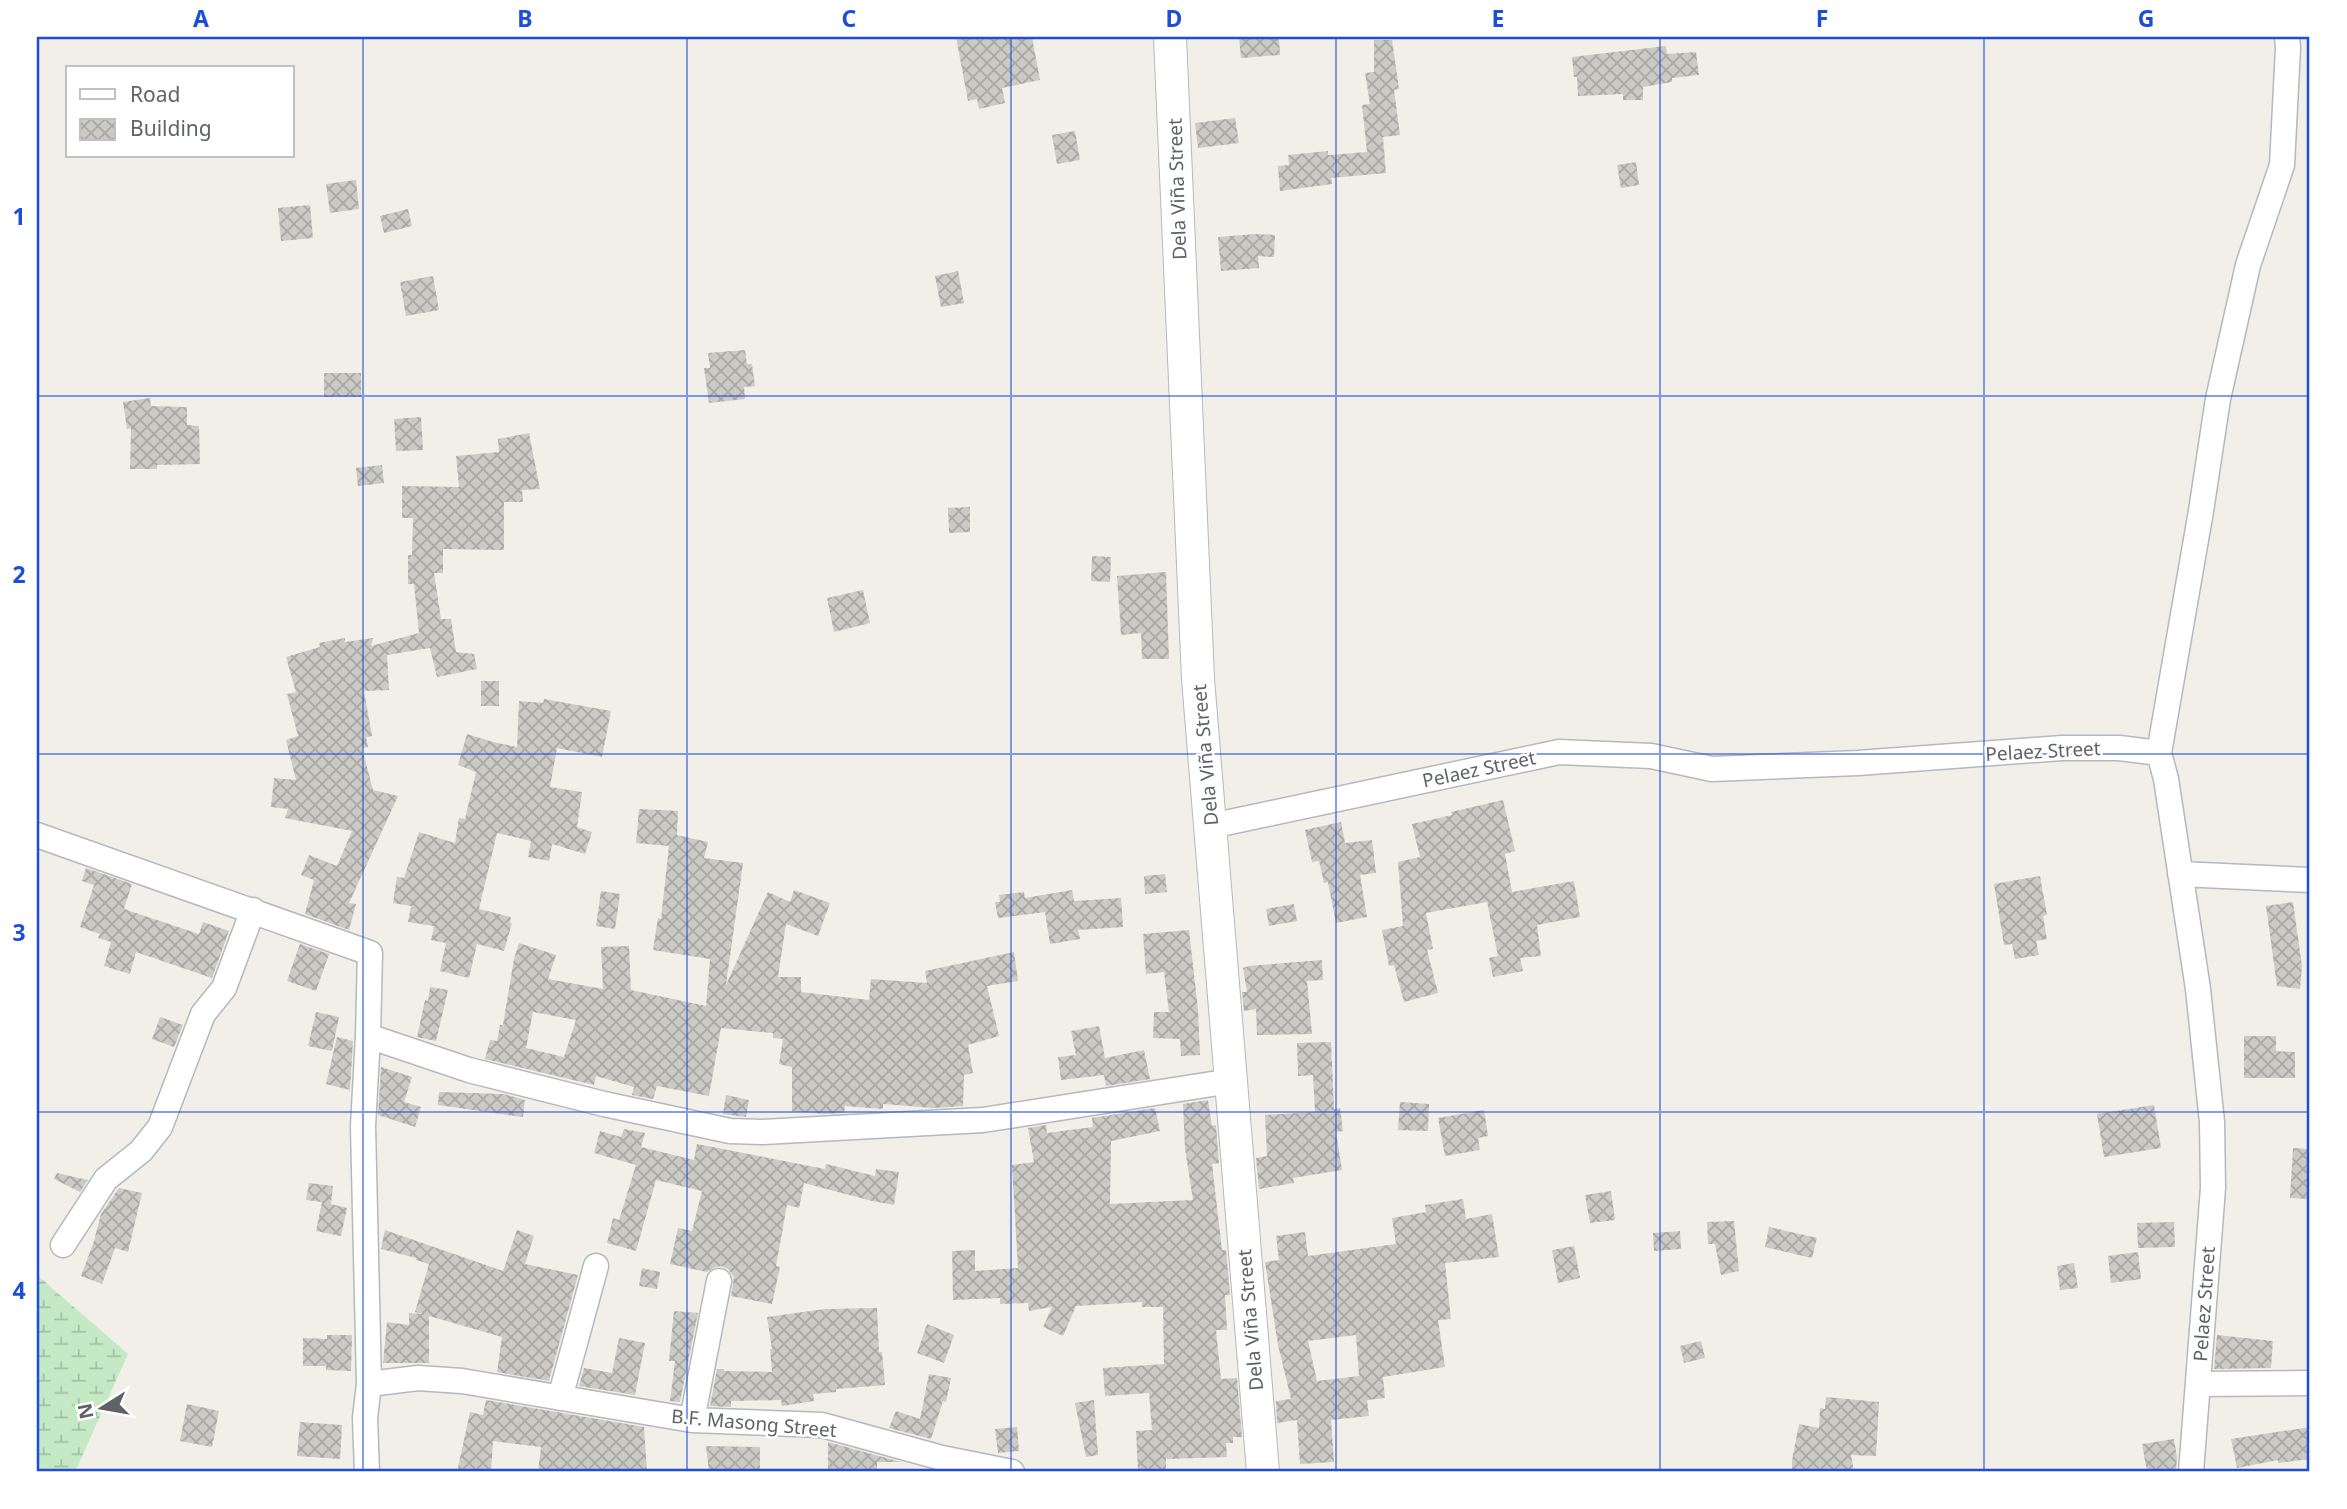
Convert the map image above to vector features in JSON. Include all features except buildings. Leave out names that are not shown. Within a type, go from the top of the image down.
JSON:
[{"type":"street","name":"Dela Viña Street","points":[[1170,37],[1198,679],[1263,1472]]},
{"type":"street","points":[[2159,753],[2202,511],[2218,400],[2248,265],[2282,165],[2287,37]]},
{"type":"street","name":"Pelaez Street","points":[[1211,827],[1559,752],[1651,757],[1713,769],[1858,763],[2062,748],[2119,748],[2159,753],[2166,779],[2198,989],[2212,1122],[2213,1188],[2191,1472]]},
{"type":"street","points":[[37,835],[370,953],[363,1126],[369,1384],[365,1418],[368,1472]]},
{"type":"street","points":[[2180,874],[2310,880]]},
{"type":"street","points":[[63,1245],[106,1179],[141,1152],[160,1126],[203,1014],[224,989],[253,911]]},
{"type":"street","points":[[368,1037],[470,1070],[730,1132],[775,1132],[983,1120],[1231,1081]]},
{"type":"street","points":[[560,1398],[596,1266]]},
{"type":"street","points":[[692,1420],[719,1281]]},
{"type":"street","name":"B.F. Masong Street","points":[[369,1384],[418,1378],[462,1381],[692,1420],[822,1425],[942,1458],[1012,1472]]},
{"type":"street","points":[[2198,1384],[2310,1383]]},
{"type":"green space","points":[[37,1275],[128,1354],[75,1472],[37,1472]]}]
